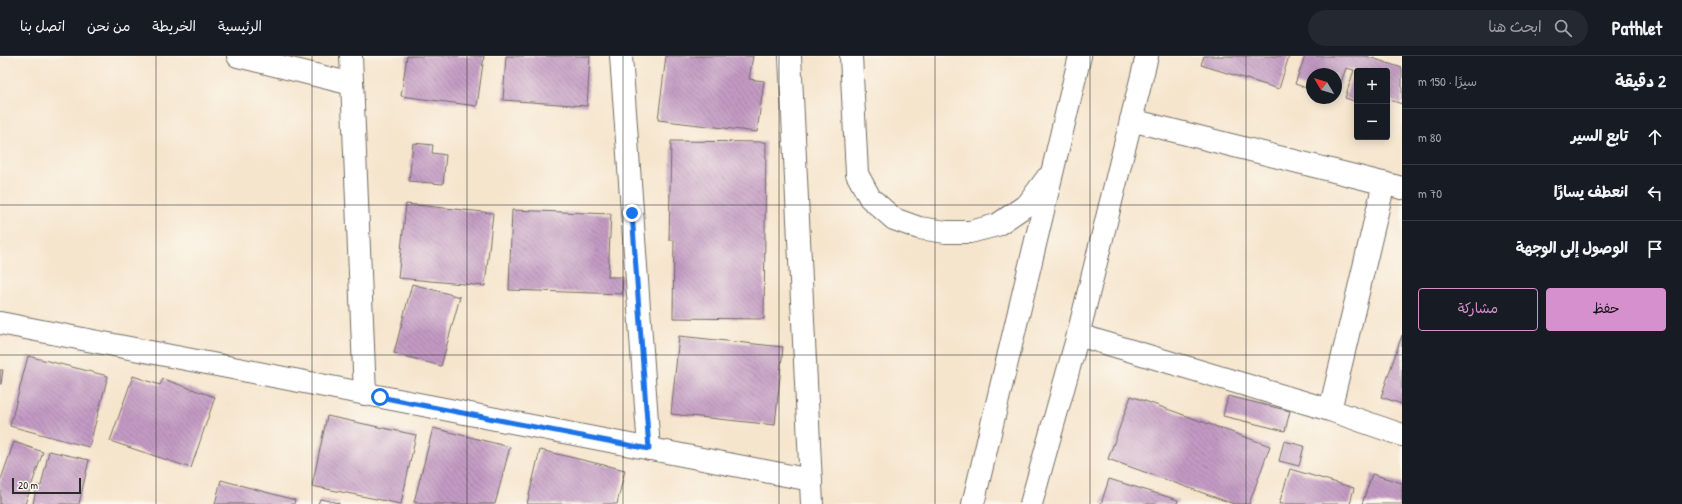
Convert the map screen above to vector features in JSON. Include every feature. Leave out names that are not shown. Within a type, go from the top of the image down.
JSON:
[{"type":"street","points":[[238,56],[352,84]]},
{"type":"street","points":[[351,56],[366,394]]},
{"type":"street","points":[[621,56],[649,449]]},
{"type":"street","points":[[790,56],[812,504]]},
{"type":"street","points":[[851,56],[857,174],[870,198],[894,219],[919,228],[946,232],[970,232],[996,225],[1028,204],[1052,171]]},
{"type":"street","points":[[973,504],[1080,56]]},
{"type":"street","points":[[1030,504],[1078,335],[1147,56]]},
{"type":"street","points":[[1131,120],[1393,186],[1330,410]]},
{"type":"street","points":[[0,323],[810,480]]},
{"type":"street","points":[[1078,335],[1330,410],[1402,435]]},
{"type":"building","points":[[407,56],[484,56],[477,106],[401,96]]},
{"type":"building","points":[[506,56],[590,56],[587,106],[503,100]]},
{"type":"building","points":[[666,56],[753,56],[749,79],[764,81],[757,132],[658,120]]},
{"type":"building","points":[[1204,56],[1289,56],[1279,89],[1201,65]]},
{"type":"building","points":[[1305,56],[1366,56],[1402,68],[1402,104],[1390,100],[1390,68],[1354,68],[1354,70],[1346,68],[1342,79],[1342,68],[1306,68],[1306,88],[1295,84]]},
{"type":"building","points":[[1354,70],[1354,101],[1345,98]]},
{"type":"building","points":[[671,141],[766,142],[764,319],[673,318],[674,240],[669,240]]},
{"type":"building","points":[[413,143],[433,145],[432,153],[446,155],[443,184],[409,181]]},
{"type":"building","points":[[406,204],[493,213],[485,286],[398,278]]},
{"type":"building","points":[[512,210],[611,214],[608,277],[623,277],[622,294],[509,290]]},
{"type":"building","points":[[412,284],[460,297],[441,366],[394,353]]},
{"type":"building","points":[[1402,335],[1402,404],[1381,397]]},
{"type":"building","points":[[679,336],[783,347],[775,425],[671,414]]},
{"type":"building","points":[[28,356],[108,376],[89,447],[10,426]]},
{"type":"building","points":[[0,370],[3,370],[1,384],[0,384]]},
{"type":"building","points":[[133,376],[160,385],[163,379],[215,397],[191,468],[110,441]]},
{"type":"building","points":[[1131,396],[1270,446],[1249,504],[1234,504],[1108,459]]},
{"type":"building","points":[[1228,396],[1290,411],[1285,431],[1223,416]]},
{"type":"building","points":[[327,416],[416,435],[401,504],[312,486]]},
{"type":"building","points":[[433,428],[510,447],[495,504],[423,504],[414,502]]},
{"type":"building","points":[[1284,441],[1304,446],[1299,466],[1279,461]]},
{"type":"building","points":[[14,442],[43,452],[25,504],[0,504],[0,482]]},
{"type":"building","points":[[540,450],[625,470],[617,504],[527,504]]},
{"type":"building","points":[[49,451],[89,460],[79,504],[33,504],[37,485],[41,486]]},
{"type":"building","points":[[1290,469],[1354,488],[1350,504],[1279,504]]},
{"type":"building","points":[[1372,474],[1402,483],[1402,504],[1362,504]]},
{"type":"building","points":[[1109,479],[1178,500],[1177,504],[1101,504]]},
{"type":"building","points":[[221,480],[295,500],[294,504],[215,504]]},
{"type":"building","points":[[320,499],[339,503],[339,504],[318,504]]},
{"type":"route","points":[[380,397],[649,449],[632,213]]}]
